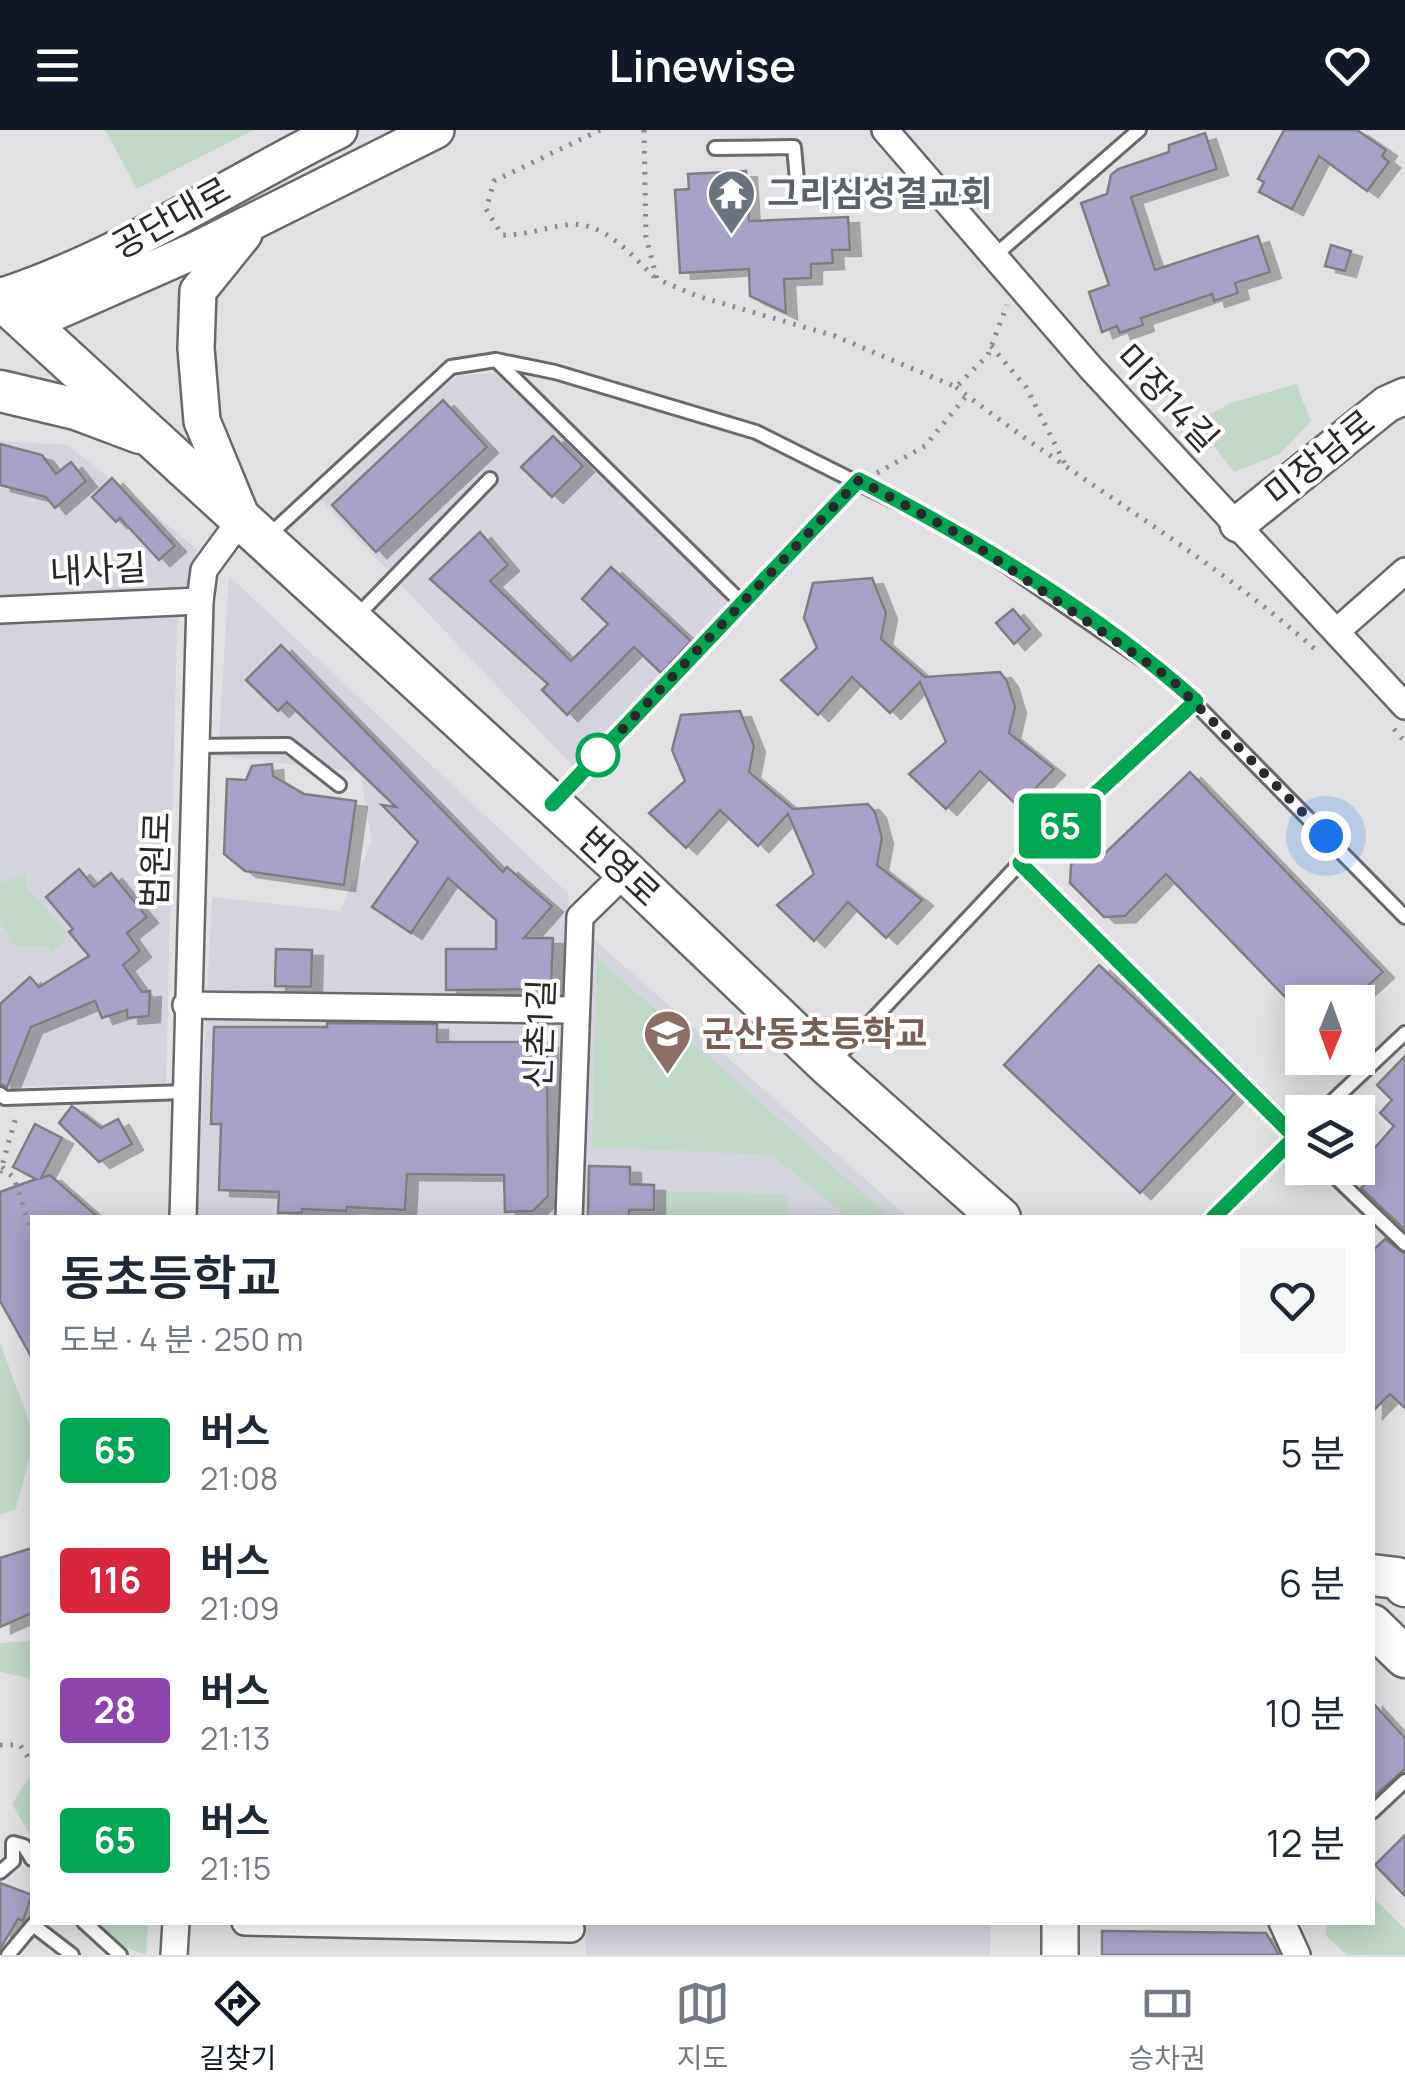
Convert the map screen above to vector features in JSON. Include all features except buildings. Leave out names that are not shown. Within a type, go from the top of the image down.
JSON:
[{"type":"main road","name":"번영로","points":[[7,313],[160,441],[626,872],[829,1066],[997,1215]]},
{"type":"main road","points":[[0,391],[76,409],[160,441]]},
{"type":"main road","points":[[941,1163],[977,1215]]},
{"type":"main road","points":[[1375,1575],[1397,1578],[1405,1586]]},
{"type":"main road","points":[[1375,1628],[1405,1658]]},
{"type":"street","name":"공단대로","points":[[7,313],[62,276],[338,130]]},
{"type":"street","name":"공단대로","points":[[277,210],[436,130]]},
{"type":"street","name":"미장14길","points":[[885,130],[1015,283],[1337,631],[1393,711]]},
{"type":"street","points":[[7,313],[277,210]]},
{"type":"street","points":[[254,528],[202,421],[196,348],[198,291],[235,240],[277,210]]},
{"type":"street","name":"미장남로","points":[[1238,524],[1388,404],[1405,396]]},
{"type":"street","name":"법원로","points":[[183,1215],[200,601],[204,570],[254,528]]},
{"type":"street","points":[[1337,631],[1405,571]]},
{"type":"street","name":"내사길","points":[[0,610],[200,601]]},
{"type":"street","name":"신촌1길","points":[[569,1215],[580,917],[626,872]]},
{"type":"street","points":[[186,1005],[575,1010]]},
{"type":"street","points":[[174,1955],[176,1925]]},
{"type":"street","points":[[490,1925],[571,1926],[570,1955]]},
{"type":"street","points":[[1060,1925],[1060,1955]]},
{"type":"street","points":[[1284,1925],[1298,1953]]},
{"type":"lane","points":[[993,257],[1139,130]]},
{"type":"lane","points":[[715,148],[794,148],[798,191],[930,184]]},
{"type":"lane","points":[[254,528],[452,366],[496,360],[554,372],[756,432],[859,480],[962,536],[1067,603],[1196,701],[1405,917]]},
{"type":"lane","points":[[496,360],[742,603]]},
{"type":"lane","points":[[353,620],[490,479]]},
{"type":"lane","points":[[552,804],[859,480]]},
{"type":"lane","points":[[829,1066],[1020,863],[1196,701]]},
{"type":"lane","points":[[194,746],[288,745],[339,785]]},
{"type":"lane","points":[[1020,863],[1285,1122]]},
{"type":"lane","points":[[1339,1095],[1405,1033]]},
{"type":"lane","points":[[0,1094],[21,1098],[185,1092]]},
{"type":"lane","points":[[1216,1215],[1285,1151]]},
{"type":"lane","points":[[1344,1185],[1375,1215]]},
{"type":"lane","points":[[1375,1215],[1405,1244]]},
{"type":"lane","points":[[1375,1809],[1405,1781]]},
{"type":"lane","points":[[0,1872],[13,1861],[12,1843],[24,1846],[30,1856]]},
{"type":"lane","points":[[8,1955],[33,1925],[72,1955]]},
{"type":"lane","points":[[87,1925],[120,1955]]},
{"type":"path","points":[[600,130],[494,181],[486,209],[502,235],[526,235],[572,223],[612,237],[656,279],[698,296],[835,336],[956,386],[1066,468],[1253,594],[1320,654]]},
{"type":"path","points":[[644,130],[646,238],[656,279]]},
{"type":"path","points":[[956,386],[992,346],[1015,283]]},
{"type":"path","points":[[992,346],[1026,387],[1066,468]]},
{"type":"path","points":[[872,487],[877,471],[925,446],[966,395]]},
{"type":"path","points":[[1393,711],[1405,742]]},
{"type":"path","points":[[21,1098],[1,1170],[14,1178],[30,1227]]},
{"type":"path","points":[[0,1745],[20,1745],[30,1758]]},
{"type":"shaded area","points":[[495,373],[738,607],[582,776],[319,498],[456,376]]},
{"type":"shaded area","points":[[0,441],[68,445],[197,549],[177,628],[166,1083],[0,1087]]},
{"type":"shaded area","points":[[229,576],[569,894],[555,1215],[196,1215],[212,897],[340,911],[372,841],[360,772],[218,756]]},
{"type":"shaded area","name":"군산동초등학교","points":[[589,935],[906,1215],[581,1215]]},
{"type":"shaded area","points":[[585,1925],[990,1925],[990,1955],[586,1955]]},
{"type":"green space","points":[[105,130],[254,130],[137,189]]},
{"type":"green space","points":[[1296,384],[1311,421],[1280,454],[1234,472],[1195,422],[1231,403]]},
{"type":"green space","points":[[26,874],[27,888],[65,929],[65,941],[49,954],[49,946],[14,946],[0,919],[0,883]]},
{"type":"green space","points":[[597,958],[888,1215],[845,1215],[772,1155],[592,1147]]},
{"type":"green space","points":[[664,1191],[788,1194],[787,1215],[664,1215]]},
{"type":"green space","points":[[0,1343],[30,1424],[30,1455],[16,1509],[0,1515]]},
{"type":"green space","points":[[30,1641],[30,1679],[0,1672],[0,1643]]},
{"type":"green space","points":[[30,1776],[30,1835],[12,1804]]},
{"type":"green space","points":[[1375,1899],[1405,1929],[1405,1955],[1347,1955],[1326,1936],[1327,1925],[1375,1925]]},
{"type":"green space","points":[[101,1925],[148,1925],[146,1955],[124,1947]]},
{"type":"bus line","name":"65","points":[[552,804],[859,480],[962,536],[1067,603],[1196,701],[1020,863],[1295,1137],[1216,1215]]},
{"type":"place","name":"그리심성결교회","points":[[732,236]]},
{"type":"place","name":"군산동초등학교","points":[[667,1076]]},
{"type":"route","points":[[598,755],[859,480],[962,536],[1067,603],[1171,679],[1326,836]]}]
